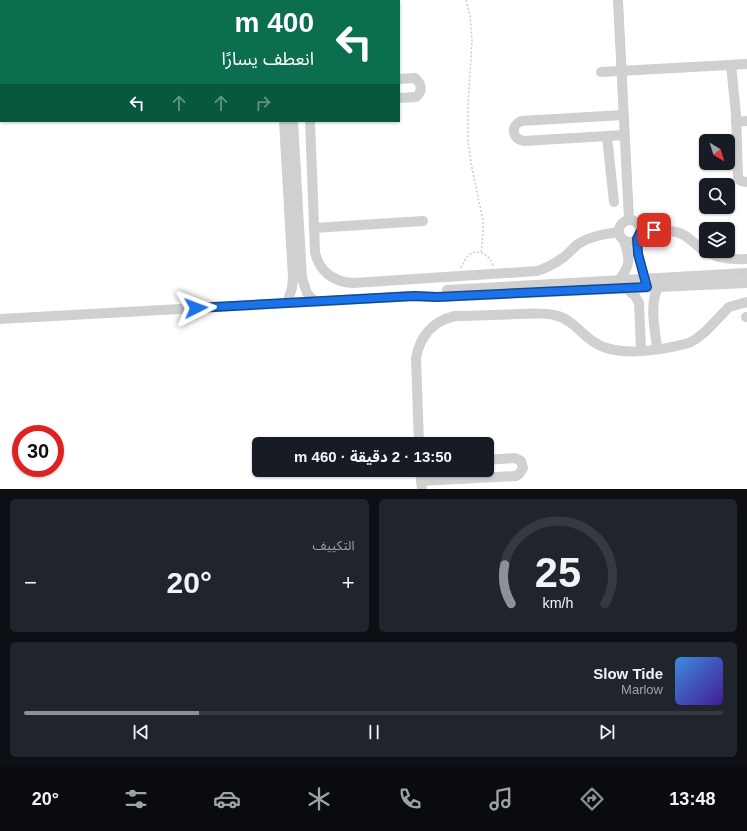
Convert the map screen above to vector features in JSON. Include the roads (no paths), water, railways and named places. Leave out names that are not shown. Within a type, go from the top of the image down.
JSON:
[{"type":"street","points":[[618,0],[629,220]]},
{"type":"street","points":[[601,72],[747,64]]},
{"type":"street","points":[[731,65],[736,122],[738,177],[741,181],[747,182]]},
{"type":"street","points":[[400,79],[415,78],[421,87],[420,93],[416,97],[400,98]]},
{"type":"street","points":[[623,115],[521,120],[516,123],[513,130],[518,139],[524,141],[624,135]]},
{"type":"street","points":[[736,122],[747,121]]},
{"type":"street","points":[[284,122],[293,278],[292,288],[287,302]]},
{"type":"street","points":[[293,122],[302,278],[307,293],[314,301]]},
{"type":"street","points":[[310,122],[315,252],[317,259],[325,272],[338,281],[353,283],[529,272],[544,269],[576,245],[601,234],[622,236],[631,242],[639,235],[666,230],[686,236],[702,250],[721,258],[747,260]]},
{"type":"street","points":[[607,137],[614,202]]},
{"type":"street","points":[[620,279],[627,268],[630,259],[620,226],[625,221],[632,220],[638,224],[638,254],[646,283]]},
{"type":"street","points":[[314,228],[423,221]]},
{"type":"street","points":[[0,319],[287,302],[626,288],[646,283],[747,273]]},
{"type":"street","points":[[414,296],[437,290],[620,279],[646,283],[658,287],[747,283]]},
{"type":"street","points":[[657,348],[654,304],[658,287]]},
{"type":"street","points":[[626,288],[635,296],[639,303],[642,350]]},
{"type":"street","points":[[419,437],[416,366],[417,351],[428,330],[441,321],[455,316],[549,314],[566,319],[591,340],[608,350],[642,350],[683,344],[696,339],[729,307],[747,302]]},
{"type":"street","points":[[421,485],[516,476],[523,468],[523,464],[518,459],[494,460]]}]
